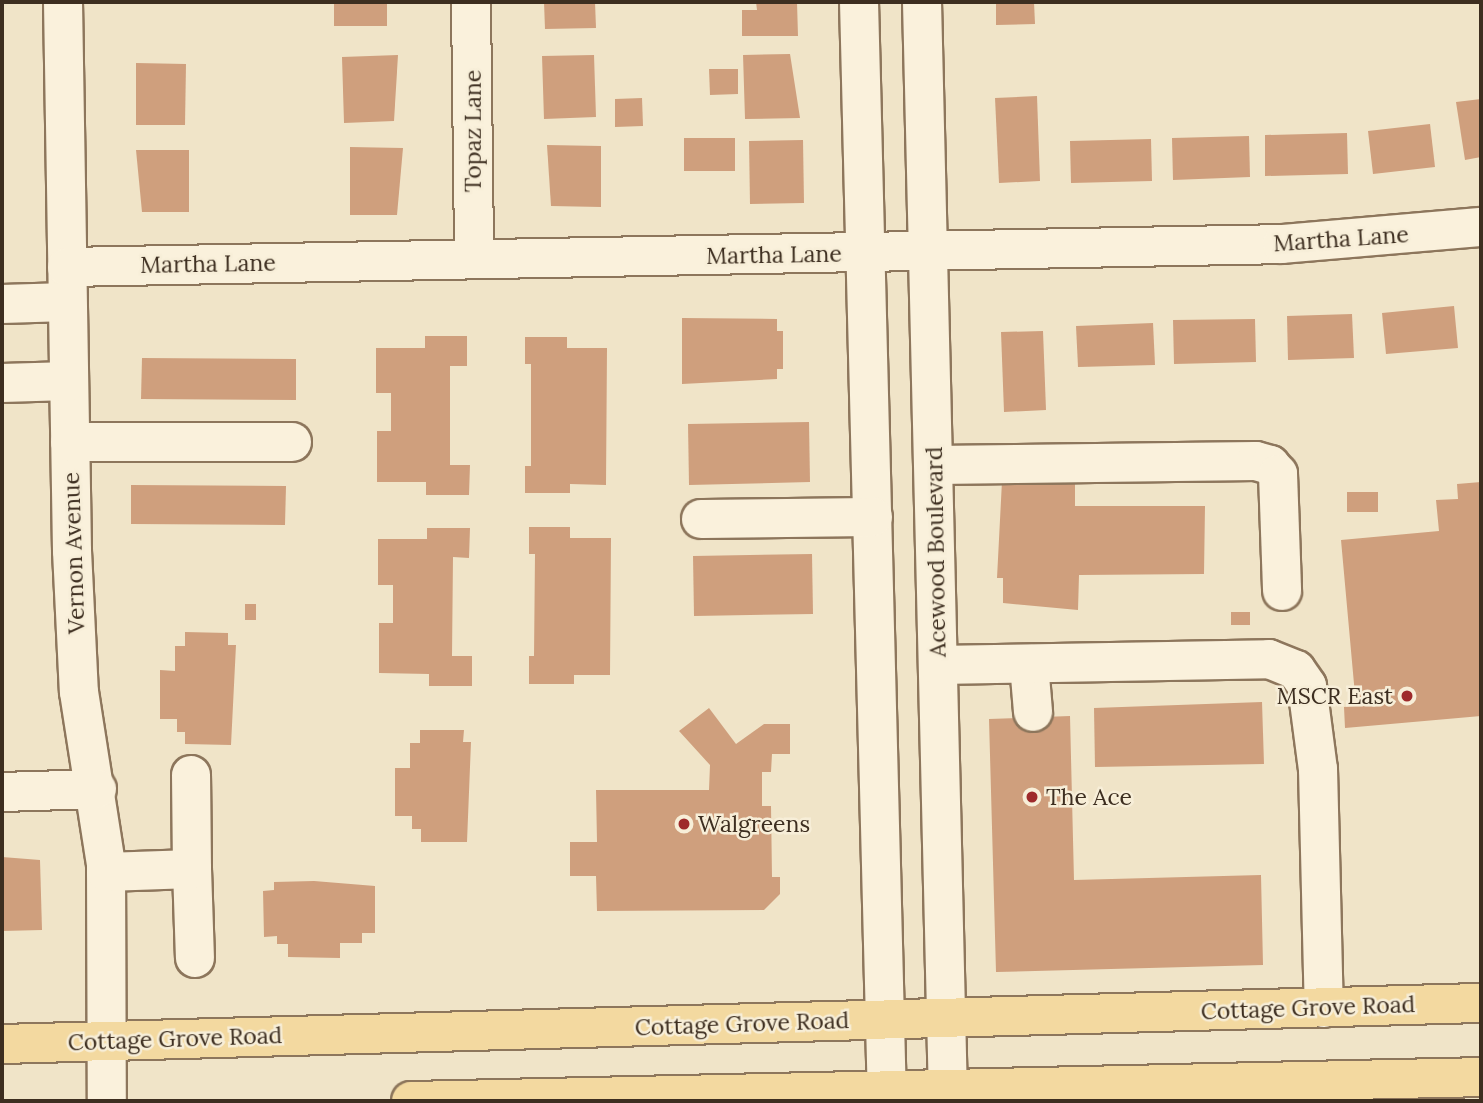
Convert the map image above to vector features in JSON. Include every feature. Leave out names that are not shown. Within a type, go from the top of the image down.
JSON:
[{"type":"main road","name":"Cottage Grove Road","points":[[2,1044],[1481,1003]]},
{"type":"main road","points":[[411,1101],[1359,1091],[1481,1077]]},
{"type":"street","name":"Vernon Avenue","points":[[62,2],[70,442],[79,692],[97,789],[106,872],[104,1041],[107,1101]]},
{"type":"street","name":"Topaz Lane","points":[[471,2],[474,259]]},
{"type":"street","points":[[859,2],[863,253],[873,517],[882,1020],[887,1096]]},
{"type":"street","name":"Acewood Boulevard","points":[[922,2],[936,464],[937,665],[947,1095]]},
{"type":"street","name":"Martha Lane","points":[[2,304],[67,284],[474,259],[930,253],[1282,244],[1481,227]]},
{"type":"street","points":[[2,383],[69,381]]},
{"type":"street","points":[[70,442],[292,442]]},
{"type":"street","points":[[936,464],[1256,461],[1270,466],[1278,474],[1282,591]]},
{"type":"street","points":[[701,519],[873,517]]},
{"type":"street","points":[[937,665],[1269,659],[1296,670],[1307,686],[1318,769],[1324,1008]]},
{"type":"street","points":[[1029,664],[1033,712]]},
{"type":"street","points":[[191,775],[195,958]]},
{"type":"street","points":[[2,792],[97,789]]},
{"type":"street","points":[[106,872],[192,869]]},
{"type":"building","points":[[334,2],[387,2],[387,26],[334,26]]},
{"type":"building","points":[[544,2],[595,2],[596,28],[545,29]]},
{"type":"building","points":[[756,2],[797,2],[798,36],[742,36],[742,10],[757,10]]},
{"type":"building","points":[[996,2],[1034,2],[1035,24],[996,25]]},
{"type":"building","points":[[790,54],[800,118],[745,119],[743,55]]},
{"type":"building","points":[[398,55],[394,121],[344,123],[342,57]]},
{"type":"building","points":[[594,55],[596,117],[544,119],[542,56]]},
{"type":"building","points":[[136,63],[186,64],[185,125],[136,125]]},
{"type":"building","points":[[709,69],[738,69],[738,94],[710,95]]},
{"type":"building","points":[[1037,96],[1040,181],[999,183],[995,98]]},
{"type":"building","points":[[642,98],[643,126],[615,127],[615,99]]},
{"type":"building","points":[[1481,99],[1481,157],[1465,160],[1456,102]]},
{"type":"building","points":[[1430,124],[1435,167],[1373,174],[1368,131]]},
{"type":"building","points":[[1347,133],[1348,174],[1265,176],[1265,135]]},
{"type":"building","points":[[1249,136],[1250,177],[1173,180],[1172,138]]},
{"type":"building","points":[[684,138],[735,138],[735,171],[684,171]]},
{"type":"building","points":[[1151,139],[1152,181],[1071,183],[1070,141]]},
{"type":"building","points":[[803,140],[804,203],[750,204],[749,141]]},
{"type":"building","points":[[547,145],[601,146],[601,207],[551,206]]},
{"type":"building","points":[[350,147],[403,148],[397,215],[350,215]]},
{"type":"building","points":[[136,150],[189,150],[189,212],[142,212]]},
{"type":"building","points":[[1454,306],[1458,348],[1386,354],[1382,313]]},
{"type":"building","points":[[1352,314],[1354,358],[1288,360],[1287,316]]},
{"type":"building","points":[[682,318],[777,319],[777,331],[783,331],[783,369],[777,369],[777,379],[682,384]]},
{"type":"building","points":[[1255,319],[1256,362],[1174,364],[1173,320]]},
{"type":"building","points":[[1153,323],[1155,365],[1078,367],[1076,326]]},
{"type":"building","points":[[1043,331],[1046,410],[1004,412],[1001,332]]},
{"type":"building","points":[[425,336],[467,336],[467,366],[450,366],[450,465],[470,465],[469,495],[426,495],[426,482],[377,482],[377,431],[391,431],[391,393],[376,393],[376,348],[425,348]]},
{"type":"building","points":[[525,337],[567,337],[567,348],[607,348],[606,485],[570,484],[570,493],[525,493],[525,466],[531,466],[531,364],[525,364]]},
{"type":"building","points":[[142,358],[296,359],[296,400],[141,399]]},
{"type":"building","points":[[809,422],[810,482],[689,485],[688,424]]},
{"type":"building","points":[[1075,476],[1075,506],[1205,506],[1204,574],[1079,575],[1078,610],[1003,603],[1003,578],[997,578],[1002,481]]},
{"type":"building","points":[[1481,482],[1481,716],[1345,728],[1344,707],[1356,706],[1341,540],[1439,531],[1436,500],[1458,499],[1457,484]]},
{"type":"building","points":[[131,485],[286,486],[285,525],[131,524]]},
{"type":"building","points":[[1347,492],[1378,492],[1378,512],[1347,512]]},
{"type":"building","points":[[529,527],[570,527],[570,538],[611,538],[610,675],[574,675],[574,684],[529,684],[529,656],[534,656],[535,554],[529,554]]},
{"type":"building","points":[[427,528],[470,528],[469,558],[453,557],[452,656],[472,656],[472,686],[429,686],[429,674],[379,673],[379,623],[393,623],[393,585],[378,585],[378,539],[427,539]]},
{"type":"building","points":[[812,554],[813,614],[694,616],[693,556]]},
{"type":"building","points":[[245,604],[256,604],[256,620],[245,620]]},
{"type":"building","points":[[1231,612],[1250,612],[1250,625],[1231,625]]},
{"type":"building","points":[[185,632],[228,633],[228,645],[236,645],[231,745],[185,744],[185,732],[177,732],[177,719],[160,719],[160,670],[175,671],[175,646],[185,646]]},
{"type":"building","points":[[1262,702],[1264,764],[1095,767],[1094,708]]},
{"type":"building","name":"Walgreens","points":[[709,708],[736,744],[764,724],[790,724],[790,754],[772,754],[771,772],[762,772],[762,806],[771,806],[772,877],[780,877],[780,894],[764,910],[597,911],[596,876],[570,876],[570,842],[597,842],[596,790],[709,790],[710,765],[679,731]]},
{"type":"building","name":"The Ace","points":[[1070,716],[1074,880],[1261,875],[1263,965],[996,972],[989,719]]},
{"type":"building","points":[[420,730],[464,730],[463,742],[471,742],[467,842],[421,842],[421,829],[412,829],[412,816],[395,816],[395,768],[410,768],[410,743],[420,743]]},
{"type":"building","points":[[2,857],[40,860],[42,930],[2,931]]},
{"type":"building","points":[[314,881],[375,886],[375,933],[362,933],[362,943],[340,943],[340,958],[288,957],[288,944],[277,944],[277,936],[264,937],[263,891],[274,890],[274,882]]},
{"type":"place","name":"MSCR East","points":[[1407,696]]},
{"type":"place","name":"The Ace","points":[[1032,797]]},
{"type":"place","name":"Walgreens","points":[[684,824]]}]
